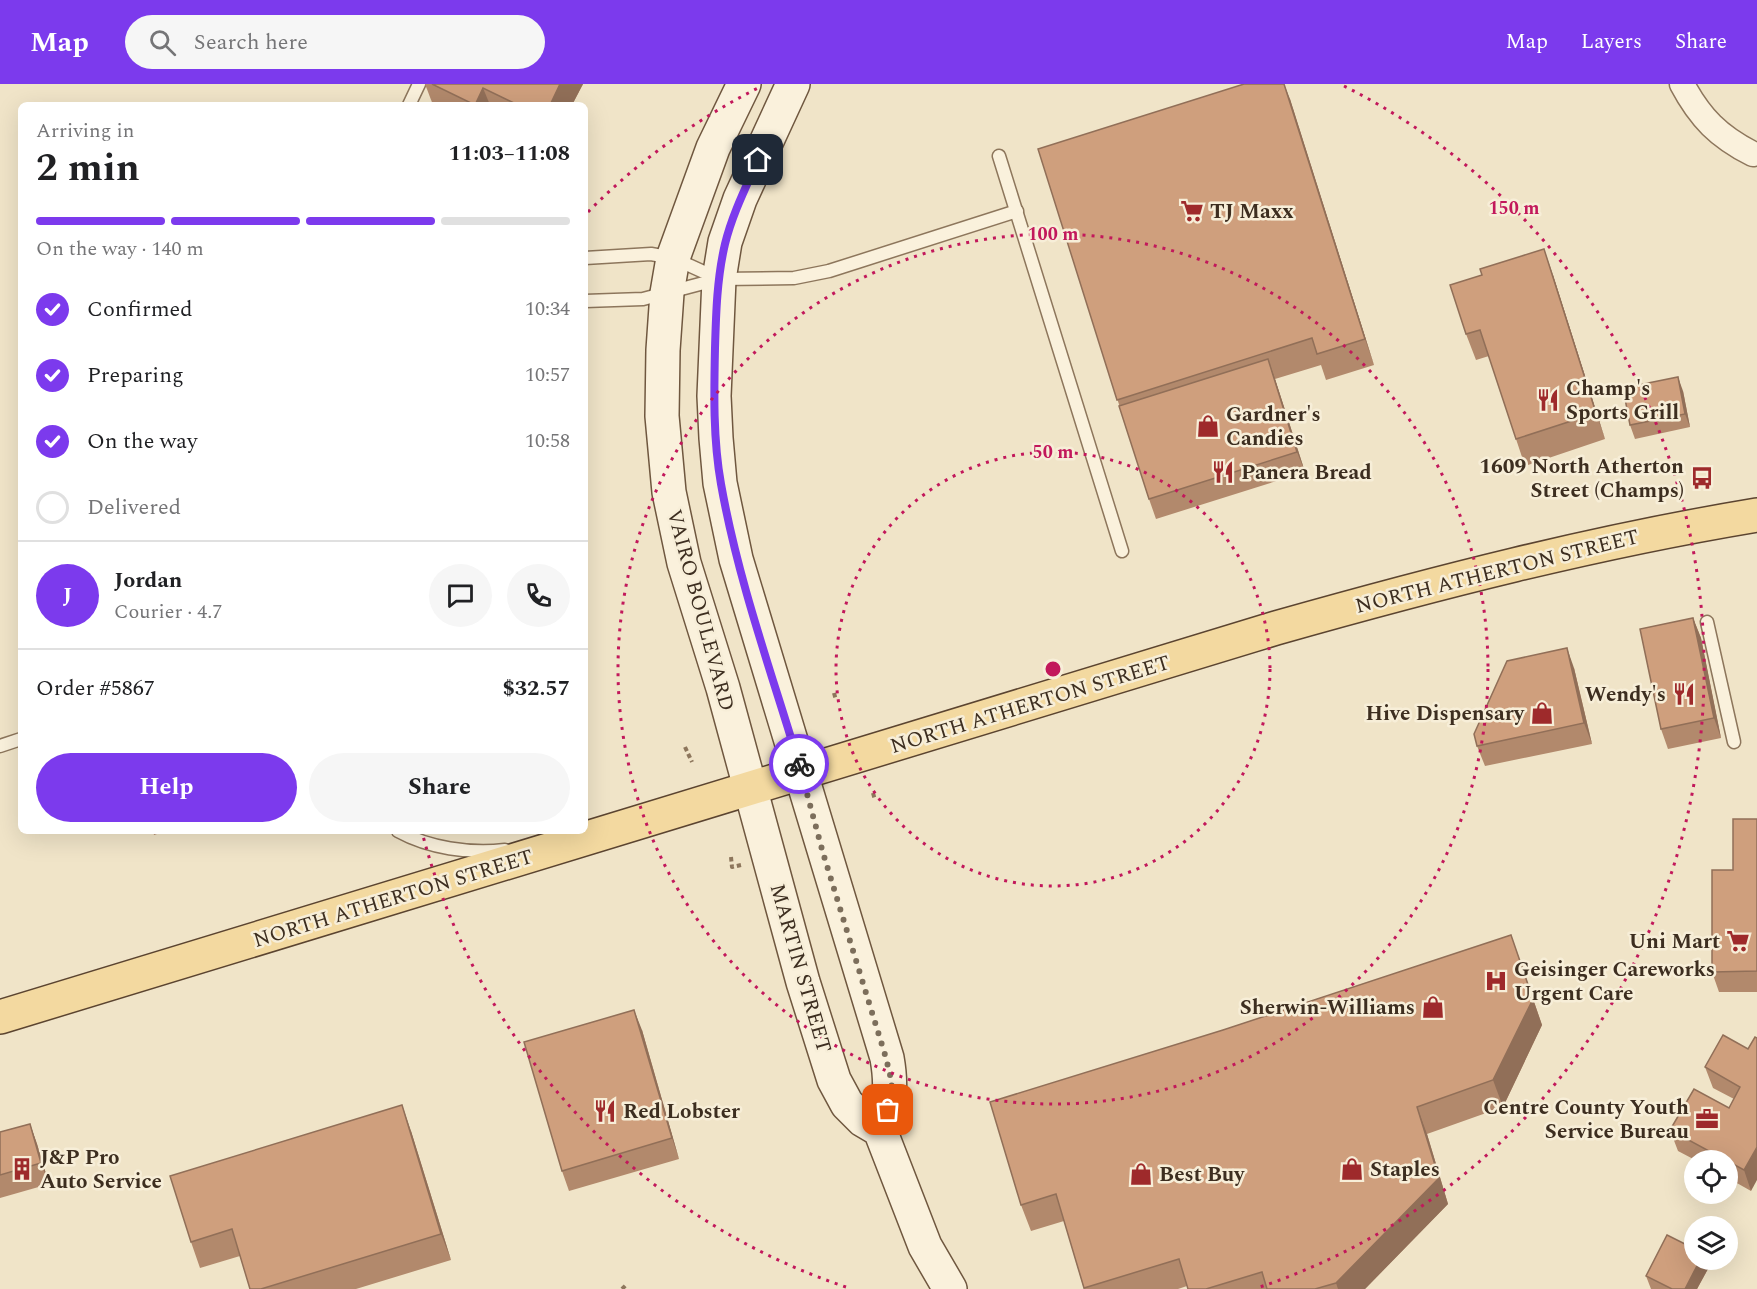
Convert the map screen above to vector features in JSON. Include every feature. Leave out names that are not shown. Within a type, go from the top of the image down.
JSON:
[{"type":"main road","name":"VAIRO BOULEVARD","points":[[744,84],[713,148],[673,258],[667,293],[662,416],[669,492],[684,562],[750,788]]},
{"type":"main road","points":[[793,84],[740,199],[725,242],[719,279],[714,396],[720,483],[736,559],[886,1058],[892,1083],[888,1110],[880,1130],[925,1246],[950,1289]]},
{"type":"main road","name":"NORTH ATHERTON STREET","points":[[0,1017],[750,788],[1402,593],[1641,534],[1757,515]]},
{"type":"main road","name":"MARTIN STREET","points":[[750,788],[800,971],[834,1080],[847,1104],[863,1120],[880,1130]]},
{"type":"street","points":[[1682,84],[1706,119],[1726,140],[1755,155]]},
{"type":"lane","points":[[410,102],[419,84]]},
{"type":"lane","points":[[999,156],[1122,551]]},
{"type":"lane","points":[[588,300],[644,299],[719,279],[794,278],[829,271],[1017,211]]},
{"type":"lane","points":[[588,258],[644,254],[673,258],[719,279]]},
{"type":"lane","points":[[1707,622],[1734,742]]},
{"type":"lane","points":[[0,746],[18,740]]},
{"type":"lane","points":[[405,834],[430,844],[473,850],[501,850],[583,840]]},
{"type":"path","points":[[834,693],[837,700]]},
{"type":"path","points":[[685,747],[692,762]]},
{"type":"path","points":[[873,793],[876,800]]},
{"type":"path","points":[[731,857],[732,867]]},
{"type":"building","points":[[432,84],[560,84],[551,102],[512,102],[483,88],[476,102],[469,102]]},
{"type":"building","points":[[1244,84],[1284,84],[1365,339],[1317,354],[1312,338],[1117,400],[1038,149]]},
{"type":"building","name":"Champ's Sports Grill","points":[[1544,249],[1596,413],[1516,439],[1480,330],[1466,334],[1450,285],[1482,275],[1480,269]]},
{"type":"building","points":[[1268,359],[1297,452],[1149,499],[1119,406]]},
{"type":"building","points":[[1678,377],[1685,414],[1630,425],[1623,388]]},
{"type":"building","name":"Wendy's","points":[[1693,618],[1714,718],[1661,729],[1640,629]]},
{"type":"building","name":"Hive Dispensary","points":[[1567,648],[1584,723],[1477,746],[1474,734],[1507,661]]},
{"type":"building","name":"Uni Mart","points":[[1733,819],[1757,819],[1757,971],[1712,972],[1712,870],[1733,870]]},
{"type":"building","points":[[1511,935],[1533,999],[1493,1080],[1417,1107],[1439,1178],[1336,1283],[1315,1289],[1267,1289],[1262,1272],[1206,1289],[1188,1289],[1179,1259],[1084,1288],[1056,1194],[1021,1205],[990,1102],[1223,1030]]},
{"type":"building","name":"Red Lobster","points":[[634,1010],[672,1138],[562,1171],[524,1042]]},
{"type":"building","points":[[1723,1035],[1748,1049],[1755,1037],[1757,1038],[1757,1147],[1744,1170],[1738,1167],[1738,1150],[1707,1150],[1670,1130],[1694,1089],[1729,1108],[1740,1087],[1705,1067]]},
{"type":"building","points":[[402,1105],[441,1234],[261,1289],[250,1289],[232,1229],[191,1242],[170,1176]]},
{"type":"building","points":[[30,1124],[41,1163],[0,1175],[0,1132]]},
{"type":"building","points":[[1667,1235],[1684,1244],[1684,1270],[1695,1270],[1685,1289],[1672,1289],[1646,1276]]},
{"type":"way so far","points":[[799,764],[823,853],[886,1058],[892,1083],[888,1110]]},
{"type":"place","name":"TJ Maxx","points":[[1192,211]]},
{"type":"place","name":"Champ's Sports Grill","points":[[1548,400]]},
{"type":"place","name":"Gardner's Candies","points":[[1208,426]]},
{"type":"place","name":"Panera Bread","points":[[1223,472]]},
{"type":"place","name":"1609 North Atherton Street (Champs)","points":[[1702,478]]},
{"type":"place","name":"Wendy's","points":[[1684,694]]},
{"type":"place","name":"Hive Dispensary","points":[[1542,713]]},
{"type":"place","name":"Uni Mart","points":[[1738,941]]},
{"type":"place","name":"Geisinger Careworks Urgent Care","points":[[1496,981]]},
{"type":"place","name":"Sherwin-Williams","points":[[1433,1007]]},
{"type":"place","name":"Red Lobster","points":[[605,1111]]},
{"type":"place","name":"Centre County Youth Service Bureau","points":[[1707,1119]]},
{"type":"place","name":"J&P Pro Auto Service","points":[[22,1169]]},
{"type":"place","name":"Staples","points":[[1352,1169]]},
{"type":"place","name":"Best Buy","points":[[1141,1174]]},
{"type":"route","points":[[758,160],[740,199],[725,242],[719,279],[715,323],[716,438],[720,483],[736,559],[799,764]]}]
